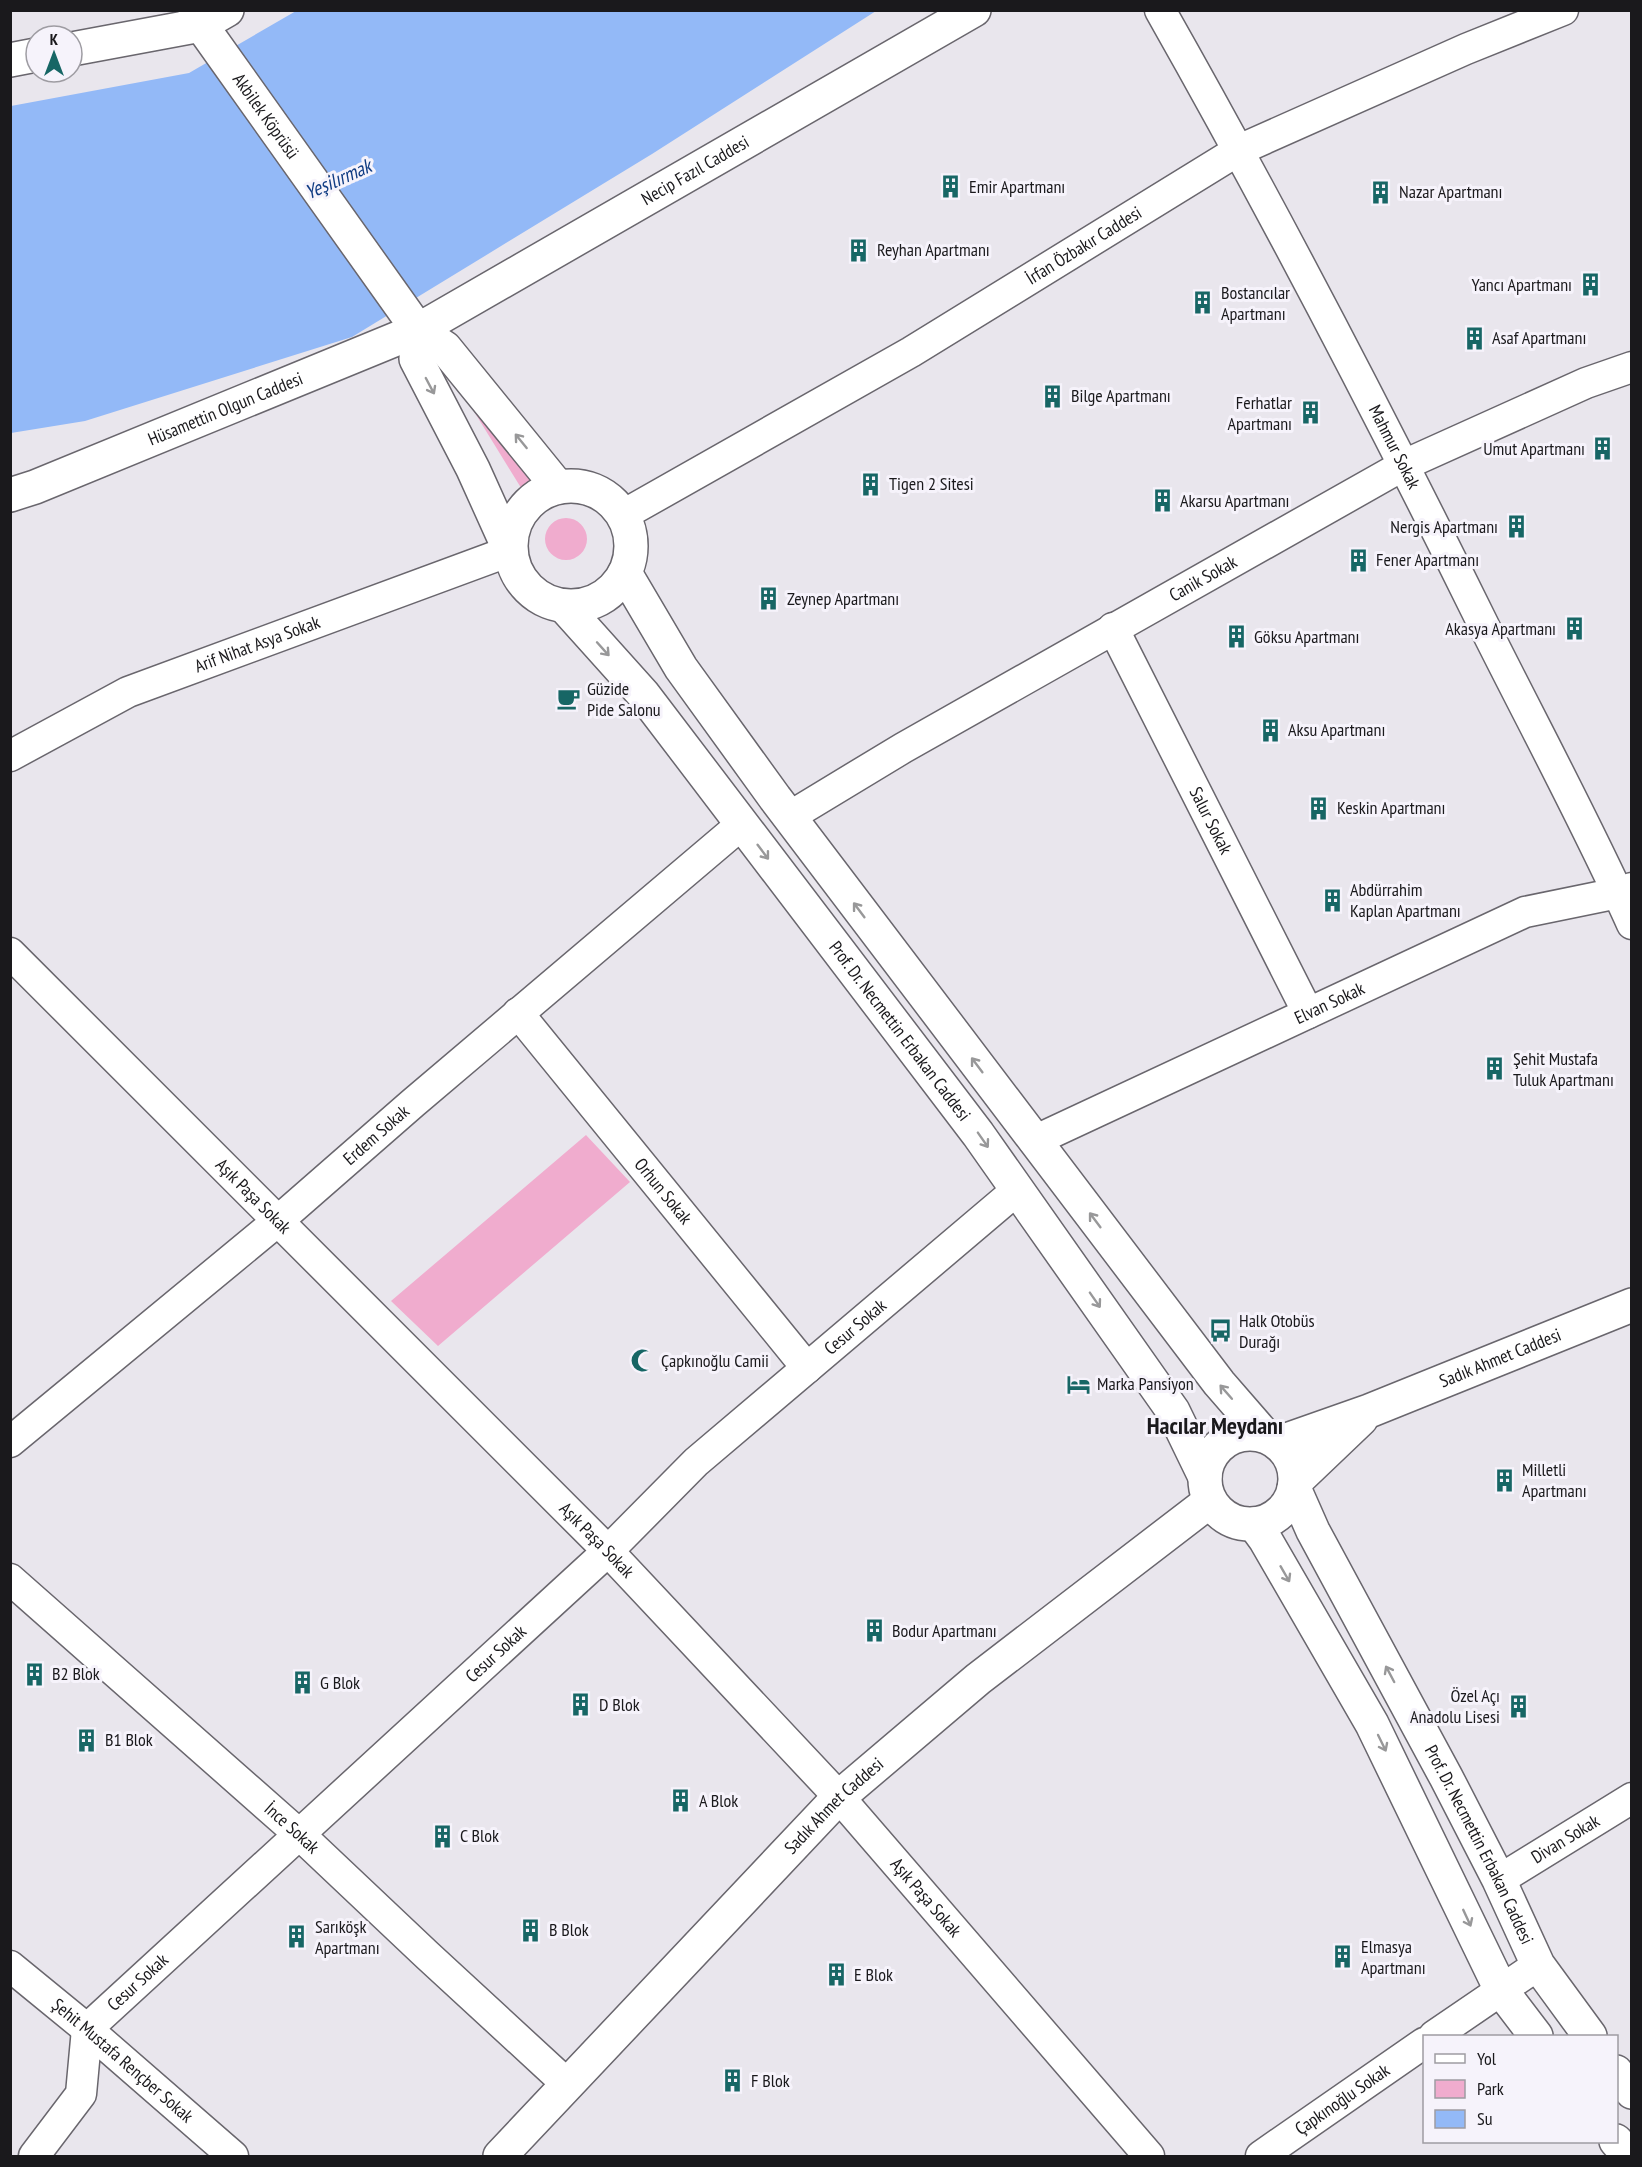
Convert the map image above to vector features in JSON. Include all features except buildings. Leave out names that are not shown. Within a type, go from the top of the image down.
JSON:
[{"type":"main road","name":"Necip Fazıl Caddesi","points":[[411,320],[974,10]]},
{"type":"main road","name":"Akbilek Köprüsü","points":[[204,21],[411,320]]},
{"type":"main road","points":[[84,46],[204,21]]},
{"type":"main road","points":[[411,320],[444,348],[558,487]]},
{"type":"main road","points":[[411,320],[416,360],[473,469],[510,550],[515,571],[527,588],[544,600],[564,606],[583,605],[600,599],[614,588],[625,573],[630,559],[631,544],[623,515],[614,503],[602,494],[573,485],[541,493],[527,503],[517,517],[511,533],[510,550]]},
{"type":"main road","name":"Hüsamettin Olgun Caddesi","points":[[19,491],[411,320]]},
{"type":"main road","points":[[625,573],[681,668],[789,817],[1219,1383],[1289,1455],[1294,1468],[1295,1484],[1293,1497],[1285,1509],[1260,1524],[1231,1521],[1219,1513],[1207,1489],[1210,1457],[1220,1445],[1234,1437],[1249,1434],[1271,1439]]},
{"type":"main road","name":"Prof. Dr. Necmettin Erbakan Caddesi","points":[[564,606],[643,694],[978,1134],[1173,1411],[1207,1489]]},
{"type":"main road","name":"Sadık Ahmet Caddesi","points":[[1271,1439],[1369,1411],[1632,1305]]},
{"type":"main road","points":[[1295,1484],[1369,1411]]},
{"type":"main road","name":"Prof. Dr. Necmettin Erbakan Caddesi","points":[[1295,1484],[1313,1531],[1441,1767],[1499,1880],[1538,1965],[1589,2035]]},
{"type":"main road","name":"Sadık Ahmet Caddesi","points":[[500,2157],[839,1797],[1207,1489]]},
{"type":"main road","points":[[1254,1524],[1265,1539],[1372,1724],[1501,1990],[1535,2035]]},
{"type":"main road","points":[[1618,2073],[1632,2092]]},
{"type":"main road","points":[[1618,2142],[1629,2157]]},
{"type":"street","name":"Mahmur Sokak","points":[[1160,10],[1239,150],[1319,300],[1625,891],[1632,924]]},
{"type":"street","name":"İrfan Özbakır Caddesi","points":[[623,515],[931,340],[1239,150],[1466,49],[1563,10]]},
{"type":"street","name":"Canik Sokak","points":[[789,817],[903,748],[1404,465],[1586,383],[1632,367]]},
{"type":"street","name":"Arif Nihat Asya Sokak","points":[[10,756],[128,692],[510,550]]},
{"type":"street","name":"Salur Sokak","points":[[1113,628],[1308,1013]]},
{"type":"street","name":"Erdem Sokak","points":[[10,1442],[279,1220],[518,1013],[742,824]]},
{"type":"street","name":"Elvan Sokak","points":[[1034,1141],[1525,912],[1625,891]]},
{"type":"street","name":"Aşık Paşa Sokak","points":[[10,953],[608,1551],[839,1797],[1149,2157]]},
{"type":"street","name":"Orhun Sokak","points":[[518,1013],[807,1368]]},
{"type":"street","name":"Cesur Sokak","points":[[87,2029],[608,1551],[696,1462],[1017,1190]]},
{"type":"street","name":"İnce Sokak","points":[[10,1579],[300,1835],[427,1956],[568,2085]]},
{"type":"street","name":"Divan Sokak","points":[[1499,1880],[1632,1798]]},
{"type":"street","points":[[1437,2035],[1538,1965]]},
{"type":"street","name":"Şehit Mustafa Rençber Sokak","points":[[10,1966],[87,2029],[233,2157]]},
{"type":"street","points":[[34,2157],[81,2094],[87,2029]]},
{"type":"street","name":"Çapkınoğlu Sokak","points":[[1261,2157],[1423,2044]]},
{"type":"green space","points":[[435,348],[537,483],[523,491]]},
{"type":"green space","points":[[566,518],[581,524],[587,539],[581,554],[566,560],[551,554],[545,539],[551,524]]},
{"type":"green space","points":[[586,1135],[630,1182],[438,1346],[391,1301]]},
{"type":"water","name":"Yeşilırmak","points":[[296,11],[876,11],[652,154],[352,337],[85,421],[11,433],[11,106],[189,73]]},
{"type":"place","name":"Emir Apartmanı","points":[[951,187]]},
{"type":"place","name":"Nazar Apartmanı","points":[[1381,192]]},
{"type":"place","name":"Reyhan Apartmanı","points":[[859,250]]},
{"type":"place","name":"Yancı Apartmanı","points":[[1590,285]]},
{"type":"place","name":"Bostancılar Apartmanı","points":[[1203,303]]},
{"type":"place","name":"Asaf Apartmanı","points":[[1474,338]]},
{"type":"place","name":"Bilge Apartmanı","points":[[1053,396]]},
{"type":"place","name":"Ferhatlar Apartmanı","points":[[1310,413]]},
{"type":"place","name":"Umut Apartmanı","points":[[1603,449]]},
{"type":"place","name":"Tigen 2 Sitesi","points":[[871,484]]},
{"type":"place","name":"Akarsu Apartmanı","points":[[1162,501]]},
{"type":"place","name":"Nergis Apartmanı","points":[[1516,527]]},
{"type":"place","name":"Fener Apartmanı","points":[[1358,560]]},
{"type":"place","name":"Zeynep Apartmanı","points":[[769,599]]},
{"type":"place","name":"Akasya Apartmanı","points":[[1574,629]]},
{"type":"place","name":"Göksu Apartmanı","points":[[1236,637]]},
{"type":"place","name":"Güzide Pide Salonu","points":[[569,699]]},
{"type":"place","name":"Aksu Apartmanı","points":[[1270,730]]},
{"type":"place","name":"Keskin Apartmanı","points":[[1319,808]]},
{"type":"place","name":"Abdürrahim Kaplan Apartmanı","points":[[1332,900]]},
{"type":"place","name":"Şehit Mustafa Tuluk Apartmanı","points":[[1495,1069]]},
{"type":"place","name":"Halk Otobüs Durağı","points":[[1221,1331]]},
{"type":"place","name":"Çapkınoğlu Camii","points":[[643,1361]]},
{"type":"place","name":"Marka Pansiyon","points":[[1079,1384]]},
{"type":"place","name":"Milletli Apartmanı","points":[[1504,1480]]},
{"type":"place","name":"Bodur Apartmanı","points":[[874,1631]]},
{"type":"place","name":"B2 Blok","points":[[34,1674]]},
{"type":"place","name":"G Blok","points":[[302,1683]]},
{"type":"place","name":"D Blok","points":[[581,1705]]},
{"type":"place","name":"Özel Açı Anadolu Lisesi","points":[[1518,1706]]},
{"type":"place","name":"B1 Blok","points":[[87,1740]]},
{"type":"place","name":"A Blok","points":[[681,1801]]},
{"type":"place","name":"C Blok","points":[[442,1836]]},
{"type":"place","name":"B Blok","points":[[531,1930]]},
{"type":"place","name":"Sarıköşk Apartmanı","points":[[297,1937]]},
{"type":"place","name":"Elmasya Apartmanı","points":[[1343,1957]]},
{"type":"place","name":"E Blok","points":[[836,1975]]},
{"type":"place","name":"F Blok","points":[[733,2081]]},
{"type":"district","name":"Hacılar Meydanı","points":[[1215,1426]]}]
